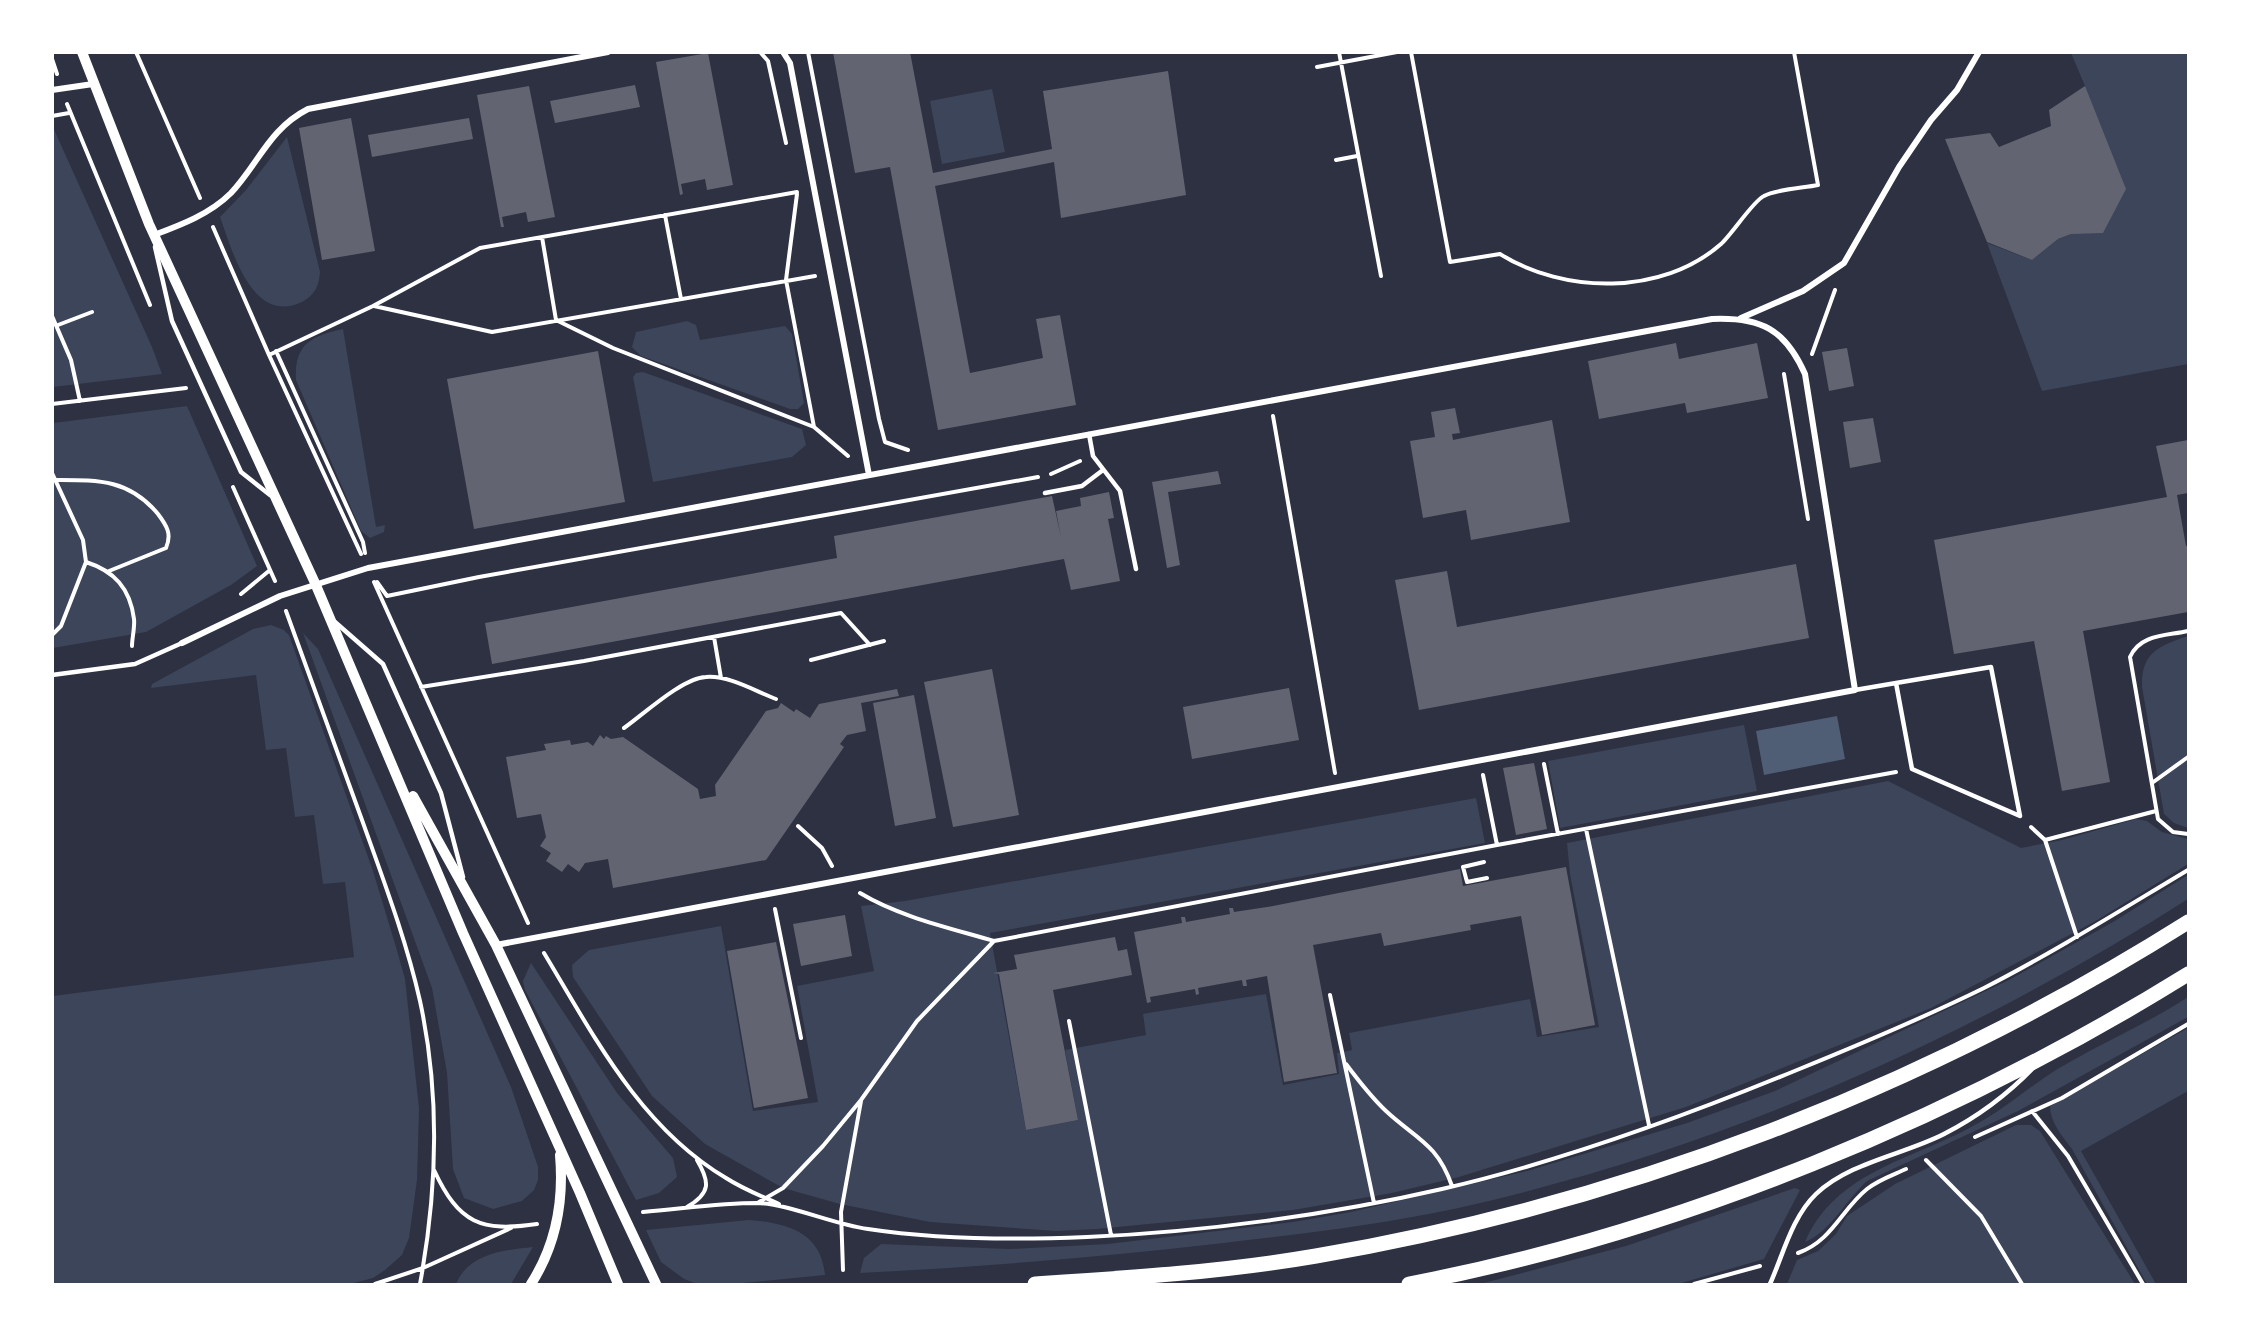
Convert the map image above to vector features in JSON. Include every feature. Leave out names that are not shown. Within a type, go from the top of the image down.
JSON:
[{"type":"main road","points":[[1035,1284],[1132,1278],[1312,1257],[1409,1239],[1586,1195],[1782,1128],[1937,1060],[2081,986],[2188,922]]},
{"type":"main road","points":[[1409,1284],[1563,1248],[1698,1205],[1861,1143],[1947,1104],[2047,1053],[2188,974]]},
{"type":"street","points":[[82,52],[149,224],[315,583],[391,757],[463,933],[618,1284]]},
{"type":"street","points":[[154,235],[206,212],[220,202],[243,178],[281,126],[308,109],[608,52]]},
{"type":"street","points":[[783,52],[790,63],[869,475]]},
{"type":"street","points":[[1740,318],[1803,291],[1844,262],[1899,166],[1931,120],[1957,90],[1979,52]]},
{"type":"street","points":[[52,90],[93,84]]},
{"type":"street","points":[[182,643],[280,596],[368,568],[1712,319],[1740,318],[1762,324],[1777,333],[1794,351],[1805,374],[1855,690],[496,945]]},
{"type":"street","points":[[391,757],[496,945],[656,1284]]},
{"type":"street","points":[[531,1284],[548,1252],[558,1219],[563,1187],[559,1146]]},
{"type":"lane","points":[[149,224],[172,321],[241,472],[277,501]]},
{"type":"lane","points":[[1089,434],[1093,456],[1120,491],[1136,569]]},
{"type":"lane","points":[[1045,493],[1082,486],[1103,470]]},
{"type":"lane","points":[[330,618],[383,664],[441,794],[466,888]]},
{"type":"lane","points":[[52,675],[135,664],[182,643]]},
{"type":"lane","points":[[1855,690],[1991,667],[2020,816]]},
{"type":"lane","points":[[1896,682],[1912,769],[2020,816]]},
{"type":"lane","points":[[1770,1284],[1801,1214],[1814,1196],[1827,1185],[1850,1172],[1943,1134],[1983,1110],[2018,1083],[2047,1053]]},
{"type":"path","points":[[136,52],[268,355],[368,568],[534,938],[630,1091],[664,1130],[724,1178],[802,1214]]},
{"type":"path","points":[[760,52],[768,61],[787,149]]},
{"type":"path","points":[[808,52],[885,442],[906,450],[917,448]]},
{"type":"path","points":[[1339,52],[1381,276]]},
{"type":"path","points":[[1317,67],[1397,52]]},
{"type":"path","points":[[1411,52],[1450,262],[1500,254],[1515,263],[1566,279],[1613,284],[1660,277],[1719,245],[1763,196],[1818,185],[1794,52]]},
{"type":"path","points":[[52,116],[69,113],[154,315]]},
{"type":"path","points":[[1336,159],[1357,156]]},
{"type":"path","points":[[794,182],[797,192],[786,280],[814,427]]},
{"type":"path","points":[[268,355],[373,306],[480,248],[797,192]]},
{"type":"path","points":[[664,215],[681,299]]},
{"type":"path","points":[[542,237],[556,320]]},
{"type":"path","points":[[1805,374],[1844,262]]},
{"type":"path","points":[[373,306],[492,332],[830,273]]},
{"type":"path","points":[[58,325],[92,312]]},
{"type":"path","points":[[52,316],[58,325],[71,360],[80,401]]},
{"type":"path","points":[[556,320],[613,348],[814,427],[869,475]]},
{"type":"path","points":[[276,351],[363,542],[368,568],[387,596],[571,560],[1045,476],[1093,456]]},
{"type":"path","points":[[1782,368],[1808,519]]},
{"type":"path","points":[[182,377],[191,398]]},
{"type":"path","points":[[52,404],[186,388]]},
{"type":"path","points":[[1270,401],[1337,787]]},
{"type":"path","points":[[1261,419],[1284,414]]},
{"type":"path","points":[[52,473],[83,540],[86,562],[62,626],[52,634]]},
{"type":"path","points":[[56,480],[99,480],[125,487],[146,499],[167,526],[170,539],[166,548],[109,571]]},
{"type":"path","points":[[230,481],[280,596],[392,904],[420,1002],[431,1084],[434,1170],[428,1248],[420,1284]]},
{"type":"path","points":[[86,562],[109,571],[122,584],[135,621],[132,646]]},
{"type":"path","points":[[233,600],[270,570]]},
{"type":"path","points":[[420,687],[841,613],[870,645]]},
{"type":"path","points":[[2188,632],[2145,639],[2135,647],[2130,657],[2158,819],[2173,832],[2188,834]]},
{"type":"path","points":[[714,637],[721,678]]},
{"type":"path","points":[[811,660],[884,641]]},
{"type":"path","points":[[121,648],[140,645]]},
{"type":"path","points":[[624,729],[681,686],[704,676],[721,678],[776,699]]},
{"type":"path","points":[[1541,748],[1558,834]]},
{"type":"path","points":[[2152,783],[2188,757]]},
{"type":"path","points":[[1480,760],[1497,844]]},
{"type":"path","points":[[798,826],[822,848],[840,881],[874,902],[994,941],[1497,844],[1912,769]]},
{"type":"path","points":[[2045,840],[2156,811]]},
{"type":"path","points":[[2020,816],[2045,840],[2077,937]]},
{"type":"path","points":[[1587,829],[1649,1125]]},
{"type":"path","points":[[1484,862],[1463,867],[1467,882],[1487,878]]},
{"type":"path","points":[[642,1212],[756,1203],[780,1206],[840,1224],[886,1232],[1024,1238],[1111,1235],[1224,1224],[1374,1203],[1452,1186],[1532,1164],[1714,1104],[1908,1025],[2077,937],[2188,870]]},
{"type":"path","points":[[772,894],[801,1038]]},
{"type":"path","points":[[756,1203],[768,1199],[783,1188],[815,1154],[861,1100],[917,1021],[994,941]]},
{"type":"path","points":[[1330,995],[1374,1203]]},
{"type":"path","points":[[1069,1021],[1111,1235]]},
{"type":"path","points":[[1968,1140],[2062,1098],[2188,1024]]},
{"type":"path","points":[[1345,1062],[1385,1110],[1427,1142],[1445,1165],[1452,1186]]},
{"type":"path","points":[[843,1270],[840,1224],[861,1100]]},
{"type":"path","points":[[2032,1111],[2068,1156],[2143,1284]]},
{"type":"path","points":[[1694,1284],[1814,1248],[1828,1236],[1847,1210],[1868,1188],[1936,1155]]},
{"type":"path","points":[[685,1209],[699,1200],[706,1188],[705,1173],[695,1157]]},
{"type":"path","points":[[1926,1160],[1981,1216],[2022,1284]]},
{"type":"path","points":[[434,1170],[447,1198],[470,1218],[511,1228]]},
{"type":"path","points":[[375,1284],[423,1268],[511,1228],[538,1224]]},
{"type":"shaded area","points":[[2071,53],[2188,53],[2188,364],[2042,391],[1987,243],[2032,260],[2058,239],[2071,234],[2085,86]]},
{"type":"shaded area","points":[[992,89],[1005,152],[942,164],[930,101]]},
{"type":"shaded area","points":[[52,125],[152,347],[162,374],[53,387]]},
{"type":"shaded area","points":[[287,137],[320,272],[319,282],[310,296],[302,302],[285,307],[270,303],[257,294],[247,281],[238,265],[220,217],[246,190]]},
{"type":"shaded area","points":[[687,321],[696,325],[700,340],[785,326],[792,334],[804,403],[798,409],[790,409],[641,356],[632,347],[636,332]]},
{"type":"shaded area","points":[[343,329],[376,527],[385,525],[384,532],[370,538],[361,531],[296,380],[298,358],[307,344],[322,335]]},
{"type":"shaded area","points":[[643,372],[802,429],[806,445],[792,457],[653,482],[633,377],[636,373]]},
{"type":"shaded area","points":[[187,406],[257,566],[231,585],[146,632],[53,648],[53,423]]},
{"type":"shaded area","points":[[271,625],[284,630],[289,635],[373,871],[405,979],[419,1108],[417,1180],[409,1238],[402,1255],[385,1270],[373,1278],[350,1284],[53,1284],[53,996],[354,957],[345,882],[323,884],[314,815],[295,817],[286,748],[266,750],[256,675],[151,688],[152,684],[253,629]]},
{"type":"shaded area","points":[[303,633],[318,649],[511,1087],[538,1167],[538,1180],[534,1190],[522,1201],[493,1209],[464,1198],[453,1169],[447,1073],[432,988]]},
{"type":"shaded area","points":[[2188,636],[2188,828],[2174,823],[2164,814],[2142,687],[2142,675],[2148,658],[2154,652],[2168,643]]},
{"type":"shaded area","points":[[1837,716],[1845,759],[1764,775],[1756,731]]},
{"type":"shaded area","points":[[1744,725],[1757,791],[1560,828],[1548,761]]},
{"type":"shaded area","points":[[1888,781],[2021,848],[2062,840],[2136,819],[2147,821],[2162,832],[2188,839],[2188,864],[2094,922],[1931,1008],[1686,1107],[1459,1177],[1392,1193],[1293,1210],[1056,1231],[930,1222],[840,1204],[783,1188],[705,1144],[652,1096],[573,977],[572,965],[589,950],[721,926],[753,1111],[818,1102],[797,986],[874,971],[861,906],[905,901],[1476,798],[1485,843],[990,933],[1026,1130],[1078,1120],[1065,1050],[1146,1035],[1143,1014],[1148,1013],[1266,994],[1283,1085],[1339,1074],[1337,1053],[1352,1050],[1349,1033],[1530,999],[1537,1037],[1599,1027],[1570,874],[1567,843]]},
{"type":"shaded area","points":[[2188,875],[2188,899],[2103,951],[2015,1000],[1926,1045],[1835,1086],[1742,1123],[1647,1156],[1551,1185],[1425,1215],[1282,1236],[1133,1253],[997,1265],[860,1273],[864,1258],[881,1244],[1010,1249],[1108,1244],[1293,1222],[1351,1212],[1527,1171],[1687,1123],[1775,1091],[2009,980],[2113,922]]},
{"type":"shaded area","points":[[531,963],[617,1093],[673,1158],[677,1177],[659,1193],[636,1200],[525,990],[523,981]]},
{"type":"shaded area","points":[[2188,997],[2188,1017],[2018,1111],[1867,1181],[1822,1231],[1805,1242],[1819,1218],[1836,1199],[1856,1183],[1878,1170],[1973,1126],[2056,1070]]},
{"type":"shaded area","points":[[2188,1028],[2188,1091],[2081,1151],[2156,1284],[2147,1284],[2072,1149],[2057,1129],[2050,1106]]},
{"type":"shaded area","points":[[2016,1125],[2031,1125],[2040,1131],[2135,1284],[1787,1284],[1797,1260],[1818,1251],[1836,1234],[1847,1216],[1895,1184]]},
{"type":"shaded area","points":[[1795,1188],[1800,1190],[1764,1259],[1678,1284],[1480,1284],[1626,1246]]},
{"type":"shaded area","points":[[749,1220],[789,1227],[800,1232],[817,1249],[825,1275],[733,1284],[697,1284],[684,1279],[661,1262],[646,1230]]},
{"type":"shaded area","points":[[533,1247],[511,1284],[456,1284],[469,1266],[488,1255]]},
{"type":"building","points":[[833,52],[910,52],[933,173],[1052,149],[1043,91],[1168,71],[1186,195],[1061,218],[1054,162],[935,186],[970,373],[1043,358],[1036,319],[1060,315],[1076,405],[938,430],[890,167],[855,173]]},
{"type":"building","points":[[708,53],[733,185],[707,190],[705,179],[681,184],[683,194],[680,195],[656,62]]},
{"type":"building","points":[[635,85],[640,107],[555,123],[550,101]]},
{"type":"building","points":[[529,86],[555,217],[528,222],[526,212],[502,217],[504,227],[501,227],[477,95]]},
{"type":"building","points":[[2085,86],[2126,189],[2103,233],[2071,234],[2058,239],[2032,260],[1987,242],[1945,139],[1990,133],[1999,147],[2051,126],[2049,110]]},
{"type":"building","points":[[351,118],[375,251],[322,260],[299,128]]},
{"type":"building","points":[[469,118],[473,139],[372,157],[368,135]]},
{"type":"building","points":[[1676,343],[1679,359],[1757,343],[1768,398],[1687,413],[1685,403],[1599,419],[1588,361]]},
{"type":"building","points":[[1847,348],[1854,386],[1829,391],[1822,352]]},
{"type":"building","points":[[598,351],[625,502],[474,529],[447,379]]},
{"type":"building","points":[[1455,408],[1460,433],[1452,434],[1453,440],[1552,420],[1570,522],[1471,540],[1466,510],[1423,518],[1410,441],[1435,437],[1431,412]]},
{"type":"building","points":[[1873,418],[1881,462],[1850,468],[1843,422]]},
{"type":"building","points":[[2188,440],[2188,493],[2177,495],[2186,546],[2188,546],[2188,612],[2083,631],[2110,782],[2062,791],[2034,641],[1954,654],[1934,540],[2167,497],[2156,446]]},
{"type":"building","points":[[1218,471],[1221,484],[1168,492],[1180,565],[1167,568],[1152,482]]},
{"type":"building","points":[[1109,492],[1114,518],[1108,519],[1120,581],[1071,590],[1064,559],[492,664],[485,623],[837,558],[834,536],[1052,496],[1061,537],[1056,511],[1081,506],[1080,498]]},
{"type":"building","points":[[1796,564],[1809,638],[1419,710],[1395,580],[1447,571],[1457,627]]},
{"type":"building","points":[[992,669],[1019,815],[953,827],[924,682]]},
{"type":"building","points":[[1289,688],[1299,740],[1192,759],[1183,707]]},
{"type":"building","points":[[897,689],[899,696],[861,703],[866,731],[847,735],[840,744],[844,747],[766,860],[613,888],[608,859],[585,863],[579,872],[568,864],[562,872],[546,861],[551,853],[540,846],[546,837],[541,814],[517,818],[506,757],[546,750],[544,744],[570,740],[571,745],[588,742],[593,746],[600,735],[604,739],[606,736],[611,739],[623,737],[698,789],[700,799],[716,796],[715,785],[766,711],[778,708],[781,703],[794,712],[796,709],[810,718],[819,704]]},
{"type":"building","points":[[914,695],[936,818],[895,826],[873,703]]},
{"type":"building","points":[[1534,763],[1547,829],[1516,835],[1503,768]]},
{"type":"building","points":[[1566,867],[1595,1025],[1542,1035],[1521,916],[1470,925],[1471,930],[1384,946],[1381,933],[1313,945],[1337,1073],[1284,1082],[1267,976],[1246,980],[1247,986],[1243,986],[1242,980],[1198,988],[1199,994],[1196,995],[1195,989],[1150,997],[1151,1002],[1147,1003],[1134,932],[1182,923],[1181,917],[1185,917],[1186,922],[1230,914],[1229,908],[1233,908],[1234,912],[1273,906],[1460,869],[1463,886]]},
{"type":"building","points":[[845,915],[852,956],[801,966],[793,924]]},
{"type":"building","points":[[1115,937],[1118,951],[1127,949],[1132,975],[1053,990],[1078,1120],[1026,1130],[999,974],[993,973],[1017,969],[1014,955]]},
{"type":"building","points":[[776,942],[808,1098],[754,1108],[727,951]]}]
